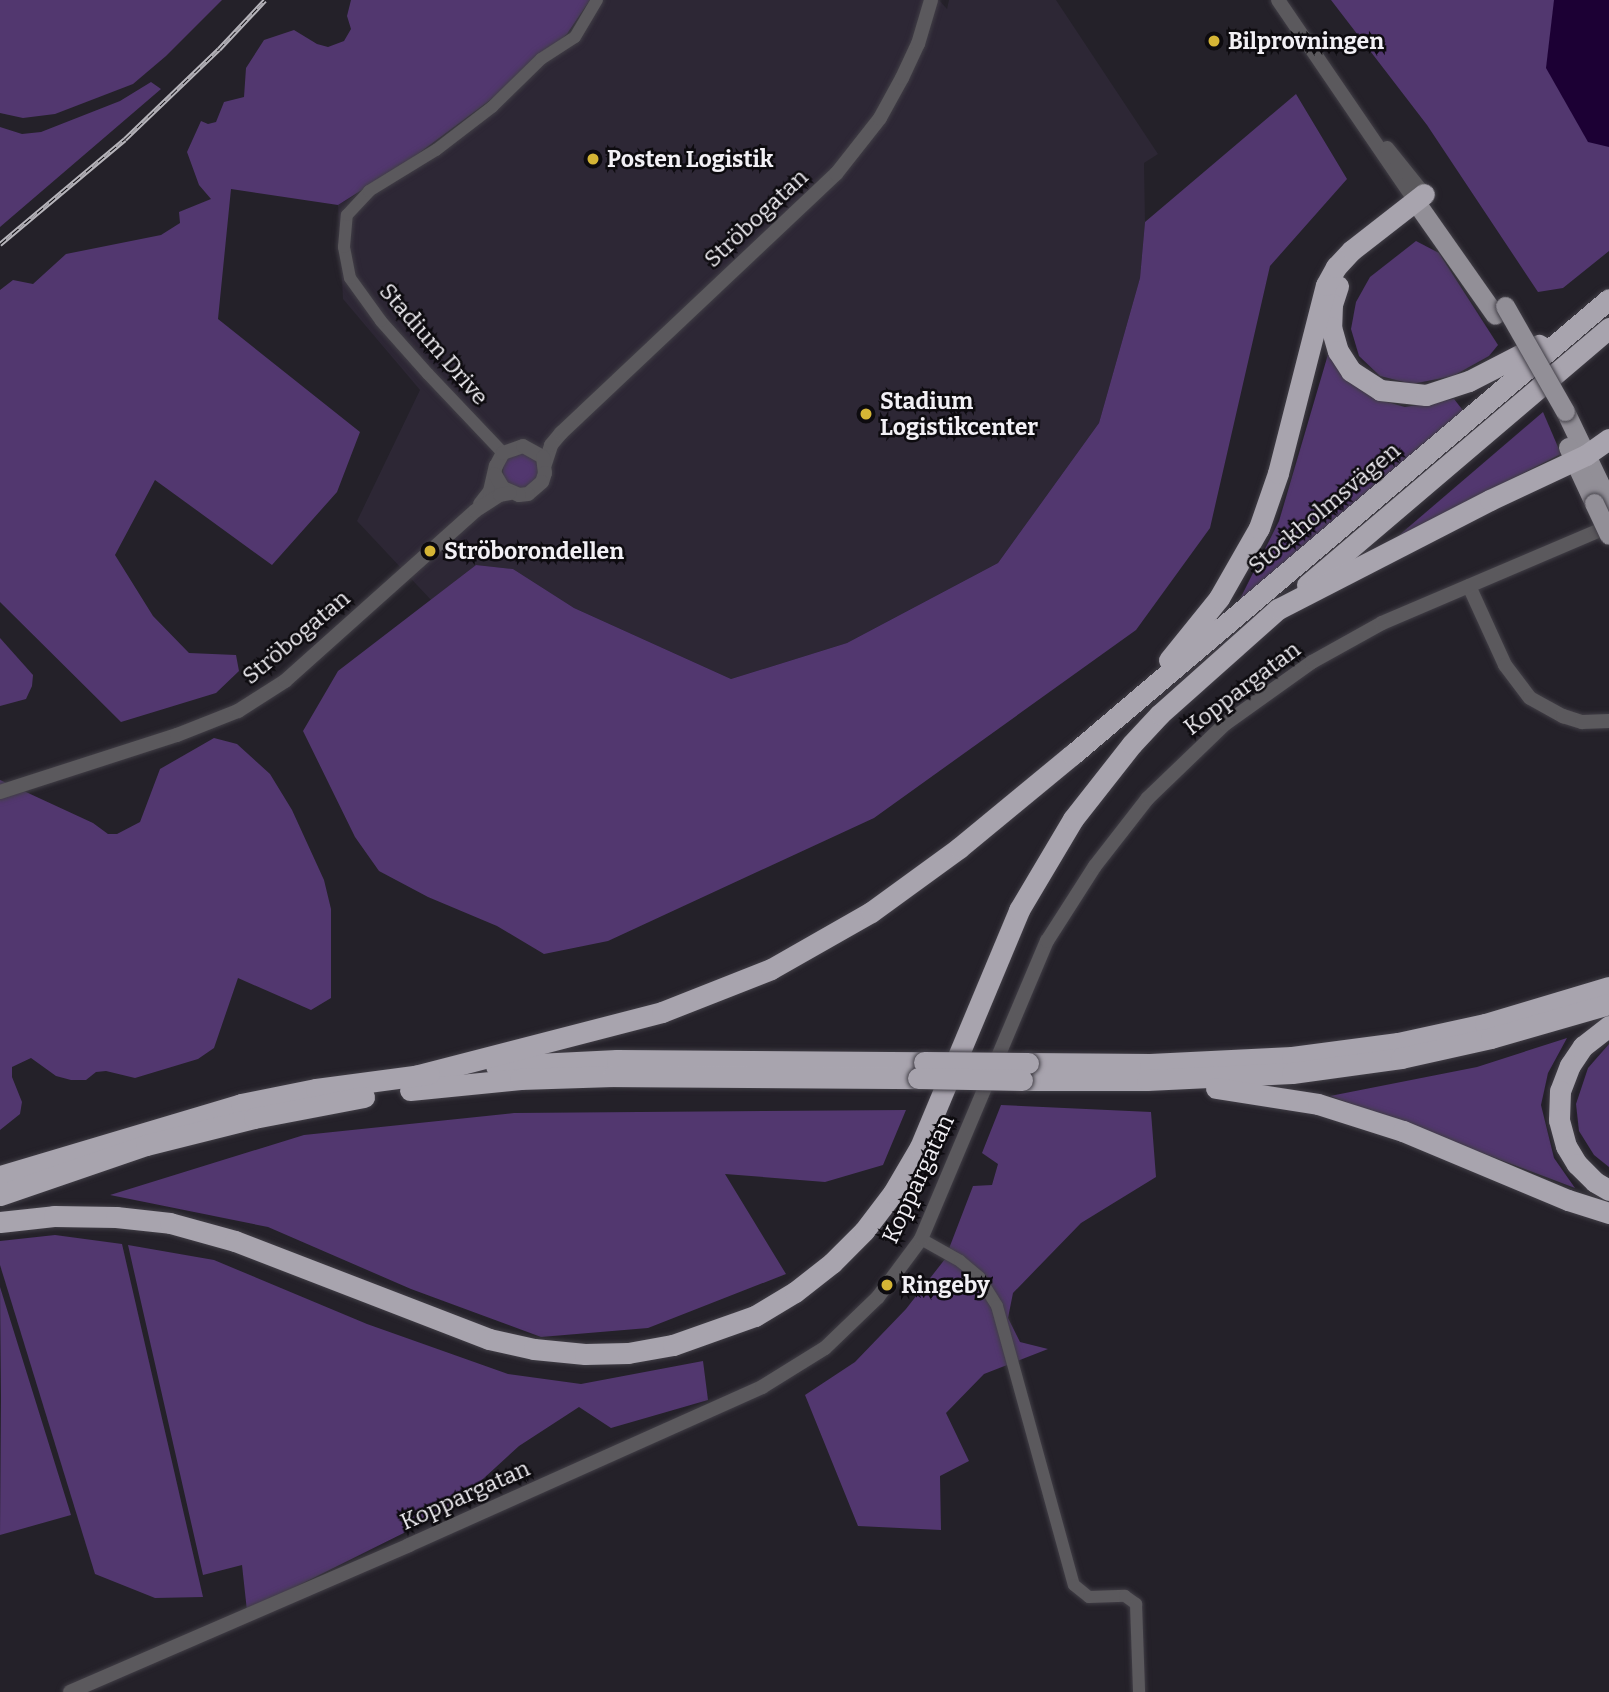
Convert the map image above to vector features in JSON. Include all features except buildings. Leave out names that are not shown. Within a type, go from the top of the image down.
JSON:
[{"type":"highway","points":[[1424,204],[1352,265],[1339,284],[1332,304],[1331,327],[1338,351],[1351,371],[1380,390],[1426,395],[1469,381],[1531,351],[1609,298]]},
{"type":"highway","points":[[1128,707],[1219,598],[1259,528],[1278,473],[1318,310],[1331,276],[1352,250],[1424,204]]},
{"type":"highway","name":"Stockholmsvägen","points":[[415,1076],[662,1012],[771,968],[860,919],[915,882],[1072,755],[1609,298]]},
{"type":"highway","name":"Stockholmsvägen","points":[[1278,609],[1609,328]]},
{"type":"highway","points":[[0,1222],[54,1216],[116,1217],[170,1223],[235,1241],[489,1339],[534,1349],[585,1354],[628,1353],[673,1345],[755,1316],[795,1292],[832,1263],[864,1231],[893,1193],[920,1147],[1019,910],[1051,853],[1088,798],[1160,714],[1278,609],[1580,458],[1609,439]]},
{"type":"highway","points":[[1025,1071],[1292,1057],[1398,1043],[1473,1027],[1609,987]]},
{"type":"highway","points":[[1147,1080],[1292,1073],[1401,1058],[1491,1038],[1609,1004]]},
{"type":"highway","points":[[1609,1026],[1583,1046],[1570,1065],[1560,1091],[1559,1119],[1566,1146],[1577,1164],[1595,1182],[1609,1190]]},
{"type":"highway","points":[[0,1176],[241,1104],[316,1089],[520,1064],[617,1060],[1025,1071],[1147,1080],[1318,1104],[1403,1131],[1568,1200],[1609,1213]]},
{"type":"highway","points":[[0,1195],[181,1136],[325,1103],[421,1088],[613,1076],[921,1070]]},
{"type":"main road","points":[[1424,204],[1500,310],[1560,414],[1602,499],[1609,535]]},
{"type":"street","name":"Stadium Drive","points":[[503,453],[381,321],[350,278],[344,247],[348,229],[347,215],[369,191],[436,150],[492,107],[541,59],[575,37],[597,0]]},
{"type":"street","name":"Ströbogatan","points":[[545,464],[551,445],[561,433],[836,174],[880,118],[902,78],[918,44],[931,0]]},
{"type":"street","points":[[1278,0],[1348,102],[1424,204]]},
{"type":"street","name":"Ströbogatan","points":[[532,448],[561,433]]},
{"type":"street","points":[[514,447],[532,448],[543,457],[545,473],[537,489],[528,494],[510,493],[503,488],[495,474],[503,453],[514,447]]},
{"type":"street","name":"Ströbogatan","points":[[475,511],[490,491],[495,474]]},
{"type":"street","name":"Ströbogatan","points":[[0,792],[187,732],[238,711],[285,681],[475,511],[500,495],[510,493]]},
{"type":"street","name":"Koppargatan","points":[[70,1692],[762,1387],[792,1370],[849,1327],[878,1297],[921,1239],[1047,941],[1095,866],[1131,818],[1192,754],[1280,682],[1382,623],[1609,526]]},
{"type":"street","points":[[1469,586],[1505,666],[1530,698],[1563,716],[1582,722],[1609,721]]},
{"type":"street","points":[[921,1239],[960,1261],[979,1277],[997,1306],[1074,1584],[1089,1597],[1125,1596],[1136,1604],[1139,1692]]},
{"type":"shaded area","points":[[0,0],[222,0],[166,56],[133,84],[55,114],[23,118],[0,113]]},
{"type":"shaded area","points":[[351,0],[590,0],[567,34],[513,83],[411,159],[338,205],[231,189],[218,319],[360,432],[337,492],[272,565],[155,480],[115,555],[153,616],[189,653],[236,655],[239,671],[216,693],[121,722],[0,602],[0,290],[13,280],[33,284],[66,254],[161,235],[180,223],[179,212],[211,199],[199,185],[187,152],[201,121],[208,124],[216,122],[224,102],[244,97],[246,68],[264,40],[294,30],[317,44],[328,47],[344,41],[351,29],[347,16]]},
{"type":"shaded area","points":[[590,0],[939,0],[947,9],[949,0],[1056,0],[1158,154],[1144,163],[1145,222],[1140,278],[1099,423],[998,563],[847,643],[731,679],[574,608],[513,569],[476,565],[431,600],[357,521],[420,390],[343,299],[338,205],[365,189],[567,34]]},
{"type":"shaded area","points":[[1331,0],[1609,0],[1609,251],[1563,288],[1538,292],[1427,125]]},
{"type":"shaded area","points":[[1554,0],[1609,0],[1609,147],[1588,142],[1546,68]]},
{"type":"shaded area","points":[[151,82],[161,89],[0,227],[0,127],[22,134],[41,132],[120,101]]},
{"type":"shaded area","points":[[1296,94],[1347,179],[1270,266],[1210,528],[1136,630],[874,818],[608,941],[544,954],[497,926],[428,897],[379,871],[355,837],[303,731],[338,671],[476,565],[513,569],[574,608],[731,679],[847,643],[998,563],[1099,423],[1140,278],[1145,222]]},
{"type":"shaded area","points":[[1416,241],[1439,253],[1498,345],[1489,356],[1453,376],[1412,384],[1380,376],[1359,356],[1351,329],[1356,302],[1370,277]]},
{"type":"shaded area","points":[[1329,351],[1353,383],[1373,398],[1405,407],[1454,399],[1465,413],[1239,601],[1279,521]]},
{"type":"shaded area","points":[[1543,412],[1561,454],[1397,537]]},
{"type":"shaded area","points":[[521,453],[534,458],[539,471],[534,484],[521,489],[508,484],[503,471],[508,458]]},
{"type":"shaded area","points":[[0,638],[33,675],[32,686],[26,699],[0,706]]},
{"type":"shaded area","points":[[214,738],[237,744],[270,774],[292,810],[324,880],[331,909],[331,998],[311,1010],[238,978],[214,1048],[198,1059],[135,1078],[106,1071],[96,1072],[86,1080],[71,1080],[56,1076],[31,1058],[12,1067],[12,1077],[22,1102],[20,1114],[0,1130],[0,780],[93,823],[108,834],[117,834],[140,822],[160,769]]},
{"type":"shaded area","points":[[1567,1038],[1548,1073],[1541,1105],[1554,1158],[1575,1188],[1330,1096],[1477,1067]]},
{"type":"shaded area","points":[[1609,1044],[1609,1167],[1594,1155],[1579,1131],[1576,1104],[1588,1068]]},
{"type":"shaded area","points":[[1001,1105],[1151,1112],[1156,1177],[1081,1223],[1013,1293],[1008,1318],[1020,1342],[1048,1349],[984,1374],[946,1413],[969,1461],[940,1476],[941,1530],[858,1526],[805,1395],[855,1362],[906,1309],[945,1259],[973,1186],[992,1185],[998,1164],[982,1153]]},
{"type":"shaded area","points":[[906,1110],[883,1165],[825,1182],[725,1174],[786,1274],[648,1328],[541,1337],[411,1289],[268,1227],[110,1195],[304,1135],[514,1113]]},
{"type":"shaded area","points":[[55,1235],[122,1244],[203,1597],[155,1598],[95,1574],[0,1265],[0,1241]]},
{"type":"shaded area","points":[[128,1245],[214,1260],[367,1324],[508,1374],[581,1384],[703,1361],[708,1400],[611,1428],[579,1407],[519,1446],[448,1511],[247,1611],[242,1565],[203,1575]]},
{"type":"shaded area","points":[[0,1287],[71,1515],[0,1535],[1,1398]]},
{"type":"railway","points":[[0,244],[125,139],[219,49],[265,0]]},
{"type":"place","name":"Bilprovningen","points":[[1214,41]]},
{"type":"place","name":"Posten Logistik","points":[[593,159]]},
{"type":"place","name":"Stadium Logistikcenter","points":[[866,414]]},
{"type":"place","name":"Ströborondellen","points":[[430,551]]},
{"type":"place","name":"Ringeby","points":[[887,1285]]}]
